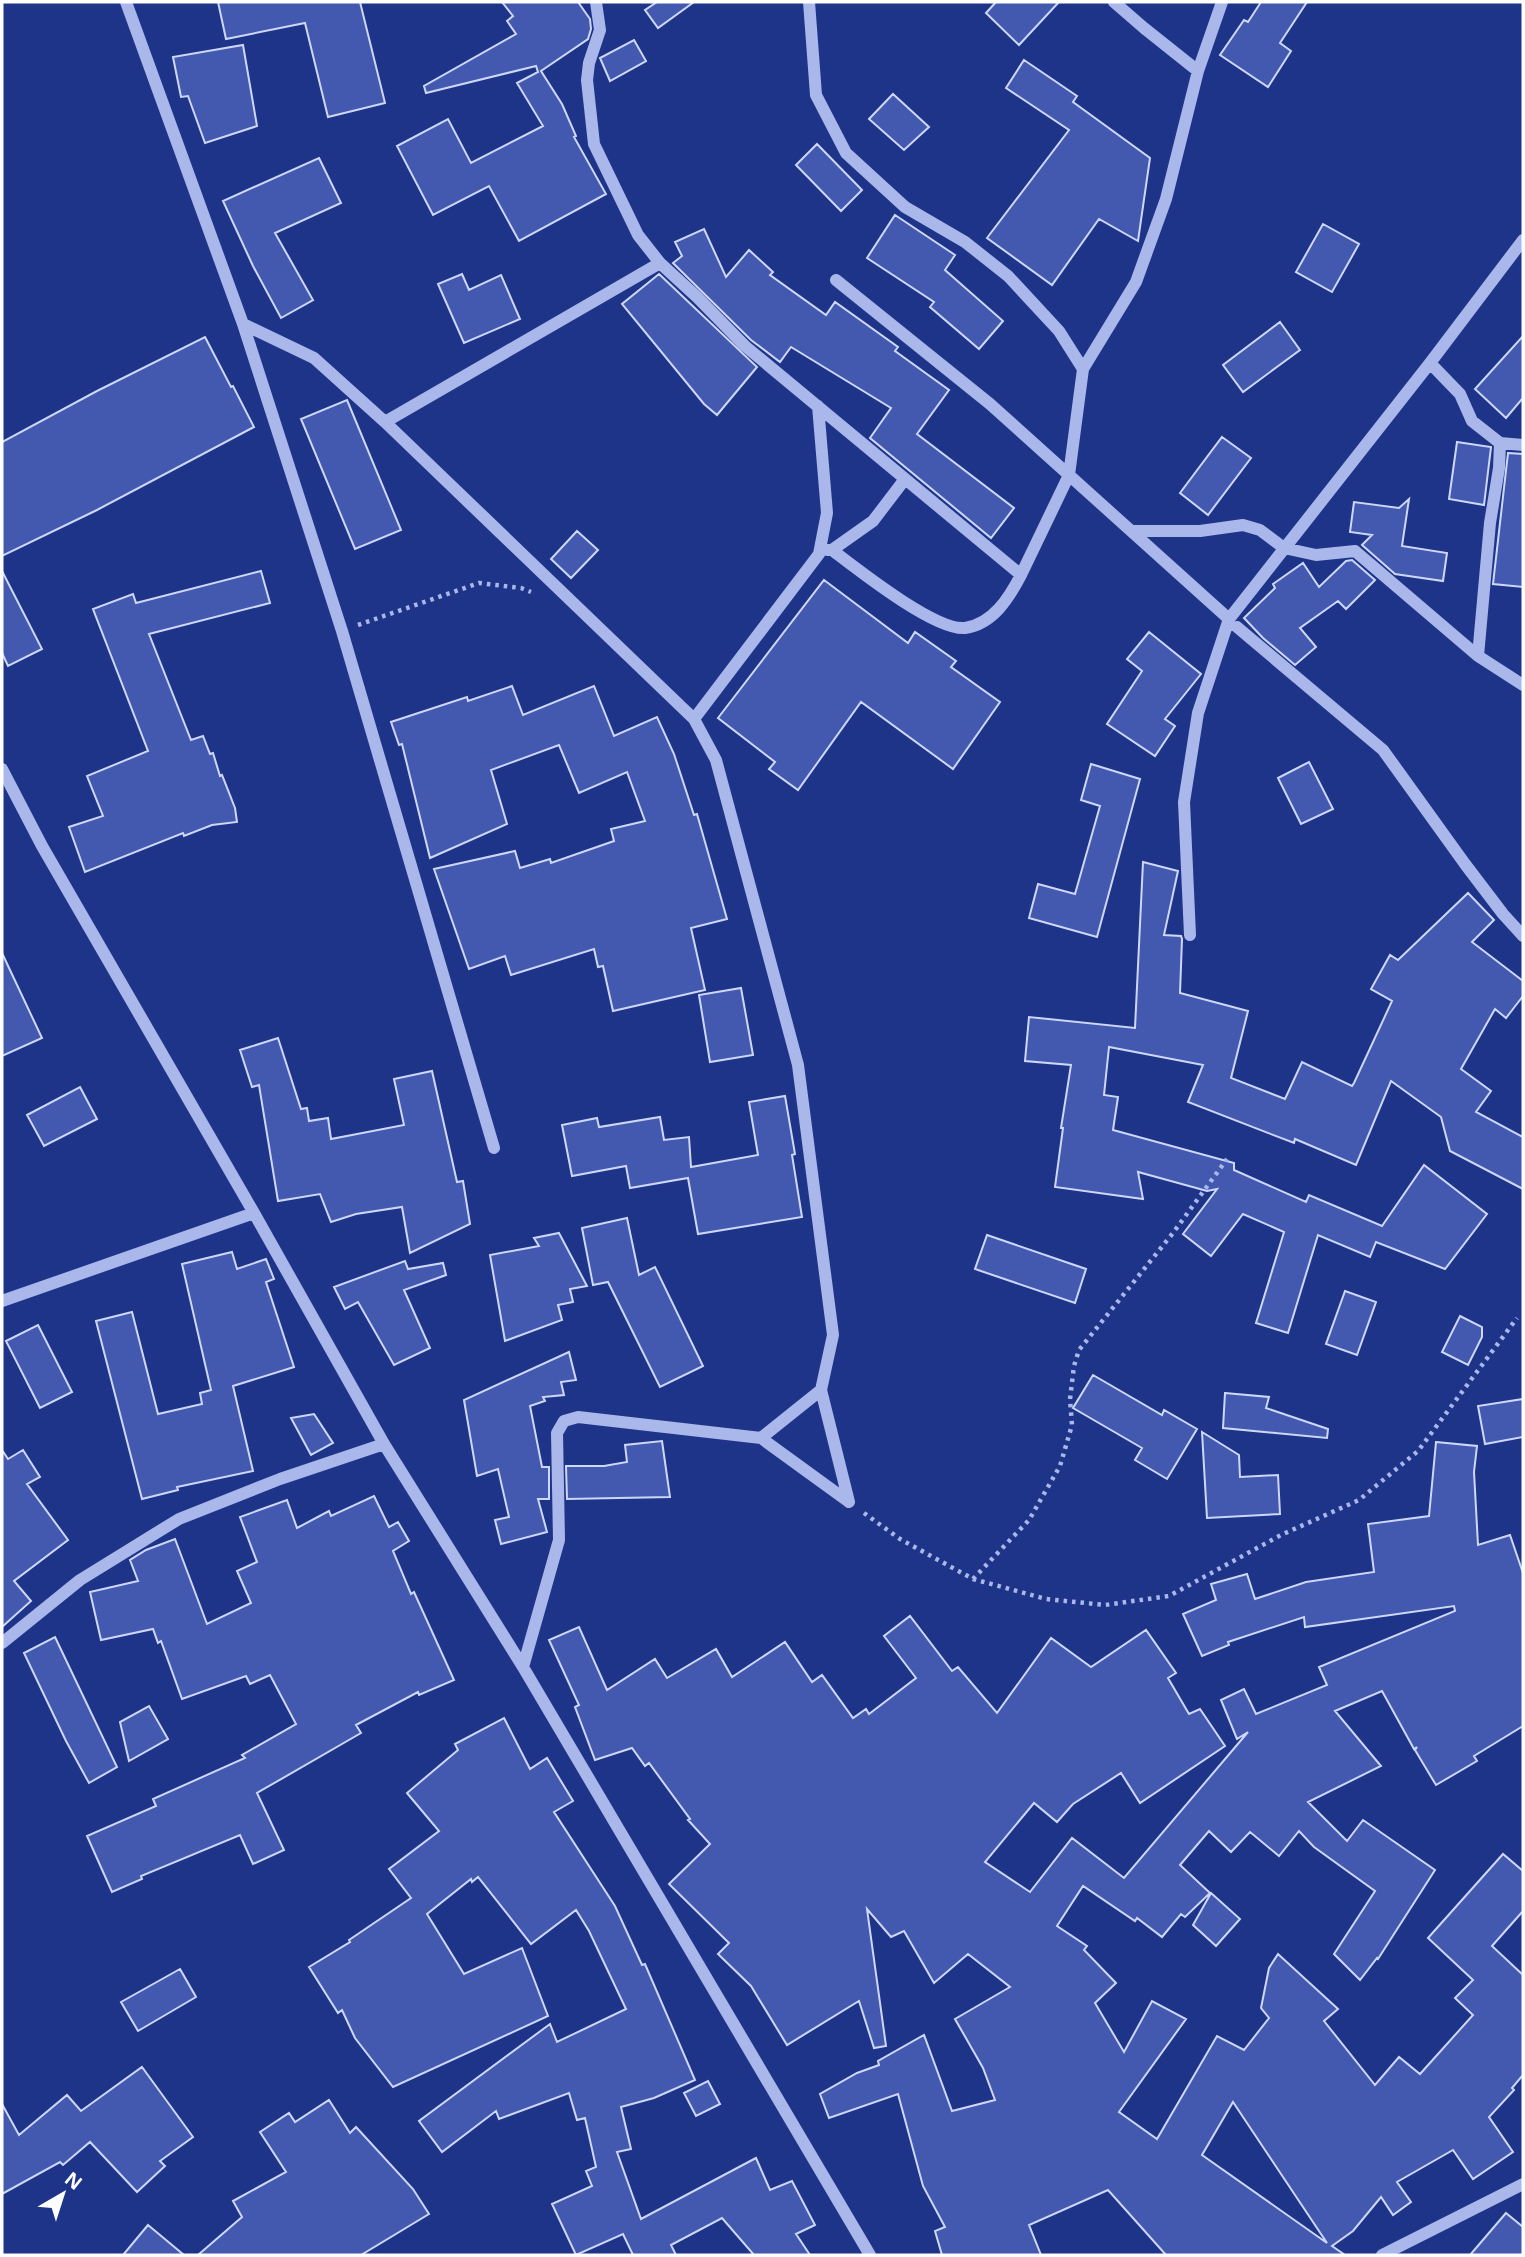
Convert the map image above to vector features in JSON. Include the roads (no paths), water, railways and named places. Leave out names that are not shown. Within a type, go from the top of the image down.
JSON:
[{"type":"street","points":[[126,2],[243,324],[342,631],[494,1148]]},
{"type":"street","points":[[596,2],[600,30],[589,63],[587,80],[594,144],[638,235],[660,262],[744,346],[1021,575]]},
{"type":"street","points":[[810,2],[816,95],[846,153],[905,207],[965,242],[1008,276],[1059,331],[1083,369]]},
{"type":"street","points":[[1114,2],[1143,29],[1198,71]]},
{"type":"street","points":[[832,550],[875,582],[939,623],[964,628],[988,619],[1008,598],[1069,475],[1083,369],[1136,282],[1166,200],[1198,71],[1222,2]]},
{"type":"street","points":[[1190,935],[1184,802],[1198,713],[1233,623],[1283,548],[1430,363],[1523,240]]},
{"type":"street","points":[[385,422],[660,262]]},
{"type":"street","points":[[836,280],[990,404],[1233,623],[1383,750],[1473,874],[1523,936]]},
{"type":"street","points":[[243,324],[314,358],[385,422],[694,719],[716,760],[799,1065],[833,1335],[821,1391],[849,1503],[761,1438],[578,1417],[564,1422],[557,1433],[559,1540],[523,1667]]},
{"type":"street","points":[[1430,363],[1460,394],[1472,421],[1500,443],[1523,444]]},
{"type":"street","points":[[818,406],[827,513],[819,554]]},
{"type":"street","points":[[1478,656],[1500,443]]},
{"type":"street","points":[[694,719],[819,554],[832,550],[873,521],[905,479]]},
{"type":"street","points":[[1132,531],[1200,531],[1243,526],[1260,530],[1283,548],[1316,555],[1355,551],[1478,656],[1523,685]]},
{"type":"street","points":[[2,769],[42,846],[384,1444],[523,1667],[870,2255]]},
{"type":"street","points":[[2,1301],[254,1213]]},
{"type":"street","points":[[761,1438],[821,1391]]},
{"type":"street","points":[[2,1643],[80,1580],[178,1519],[280,1479],[384,1444]]},
{"type":"street","points":[[1382,2255],[1523,2184]]}]
